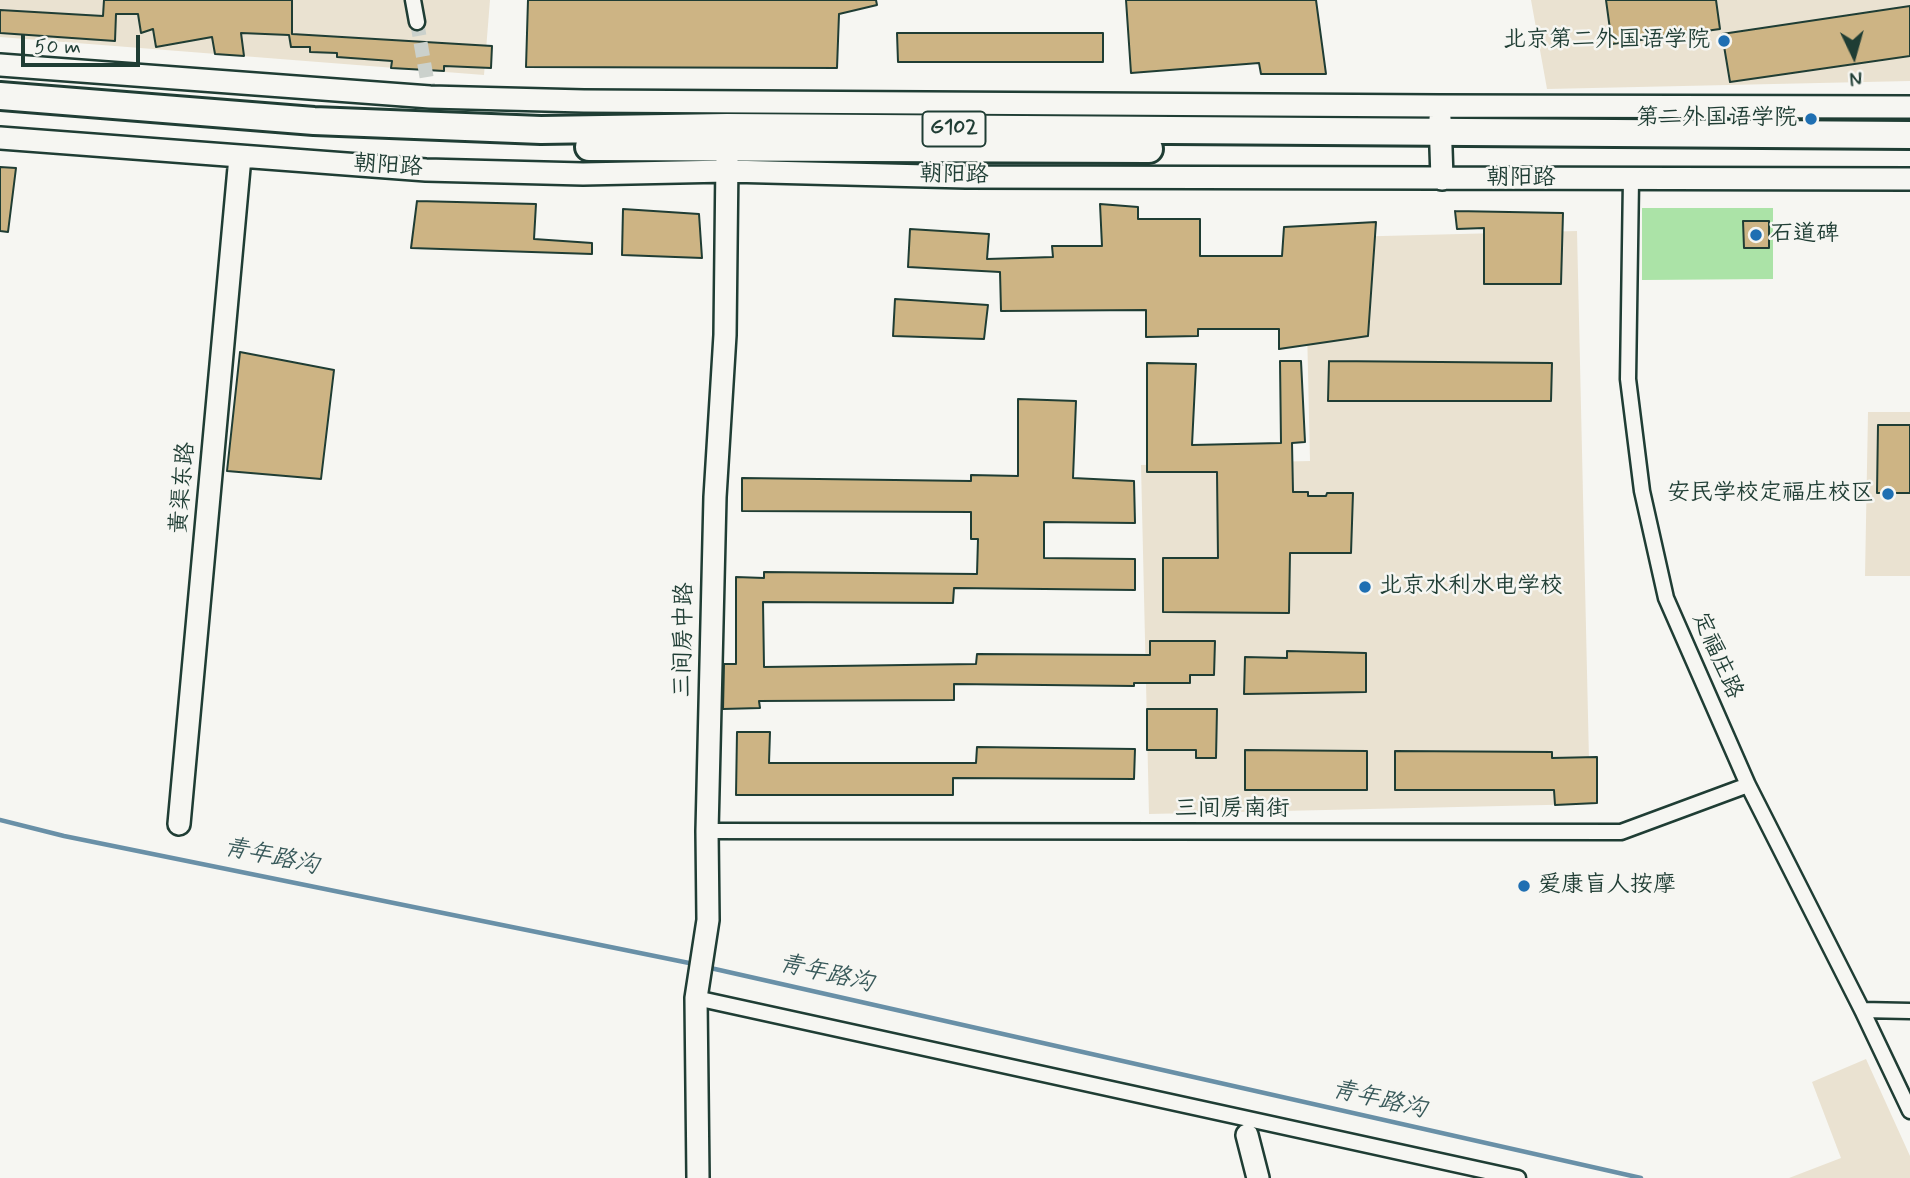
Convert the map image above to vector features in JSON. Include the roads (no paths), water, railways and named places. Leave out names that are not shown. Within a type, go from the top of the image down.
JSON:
[{"type":"highway","name":"朝阳路","points":[[0,96],[339,122],[727,137],[1441,141],[1910,151]]},
{"type":"highway","name":"朝阳路","points":[[0,113],[313,138],[540,146],[727,137]]},
{"type":"highway","name":"朝阳路","points":[[1441,141],[1910,135]]},
{"type":"street","points":[[413,0],[417,22]]},
{"type":"street","name":"朝阳路","points":[[0,65],[430,97],[727,137],[979,177],[1910,179]]},
{"type":"street","points":[[1439,106],[1442,179]]},
{"type":"street","name":"朝阳路","points":[[0,138],[426,170],[583,174],[727,137],[1439,106],[1910,107]]},
{"type":"street","name":"三间房中路","points":[[698,1178],[696,993],[707,936],[715,497],[725,335],[727,137]]},
{"type":"street","name":"黄渠东路","points":[[179,824],[240,157]]},
{"type":"street","name":"定福庄路","points":[[1630,180],[1628,379],[1642,491],[1666,598],[1748,785],[1910,1111]]},
{"type":"street","name":"三间房南街","points":[[707,831],[1621,832],[1748,785]]},
{"type":"street","points":[[696,993],[1518,1178]]},
{"type":"street","points":[[1862,1010],[1910,1011]]},
{"type":"street","points":[[1247,1135],[1258,1178]]},
{"type":"waterway","name":"青年路沟","points":[[0,820],[64,836],[694,964]]},
{"type":"waterway","name":"青年路沟","points":[[706,967],[1641,1178]]},
{"type":"tunnel","points":[[417,22],[430,97]]},
{"type":"place","name":"北京第二外国语学院","points":[[1724,41]]},
{"type":"place","name":"第二外国语学院","points":[[1811,119]]},
{"type":"place","name":"石道碑","points":[[1756,235]]},
{"type":"place","name":"安民学校定福庄校区","points":[[1888,494]]},
{"type":"place","name":"北京水利水电学校","points":[[1365,587]]},
{"type":"place","name":"爱康盲人按摩","points":[[1524,886]]}]
